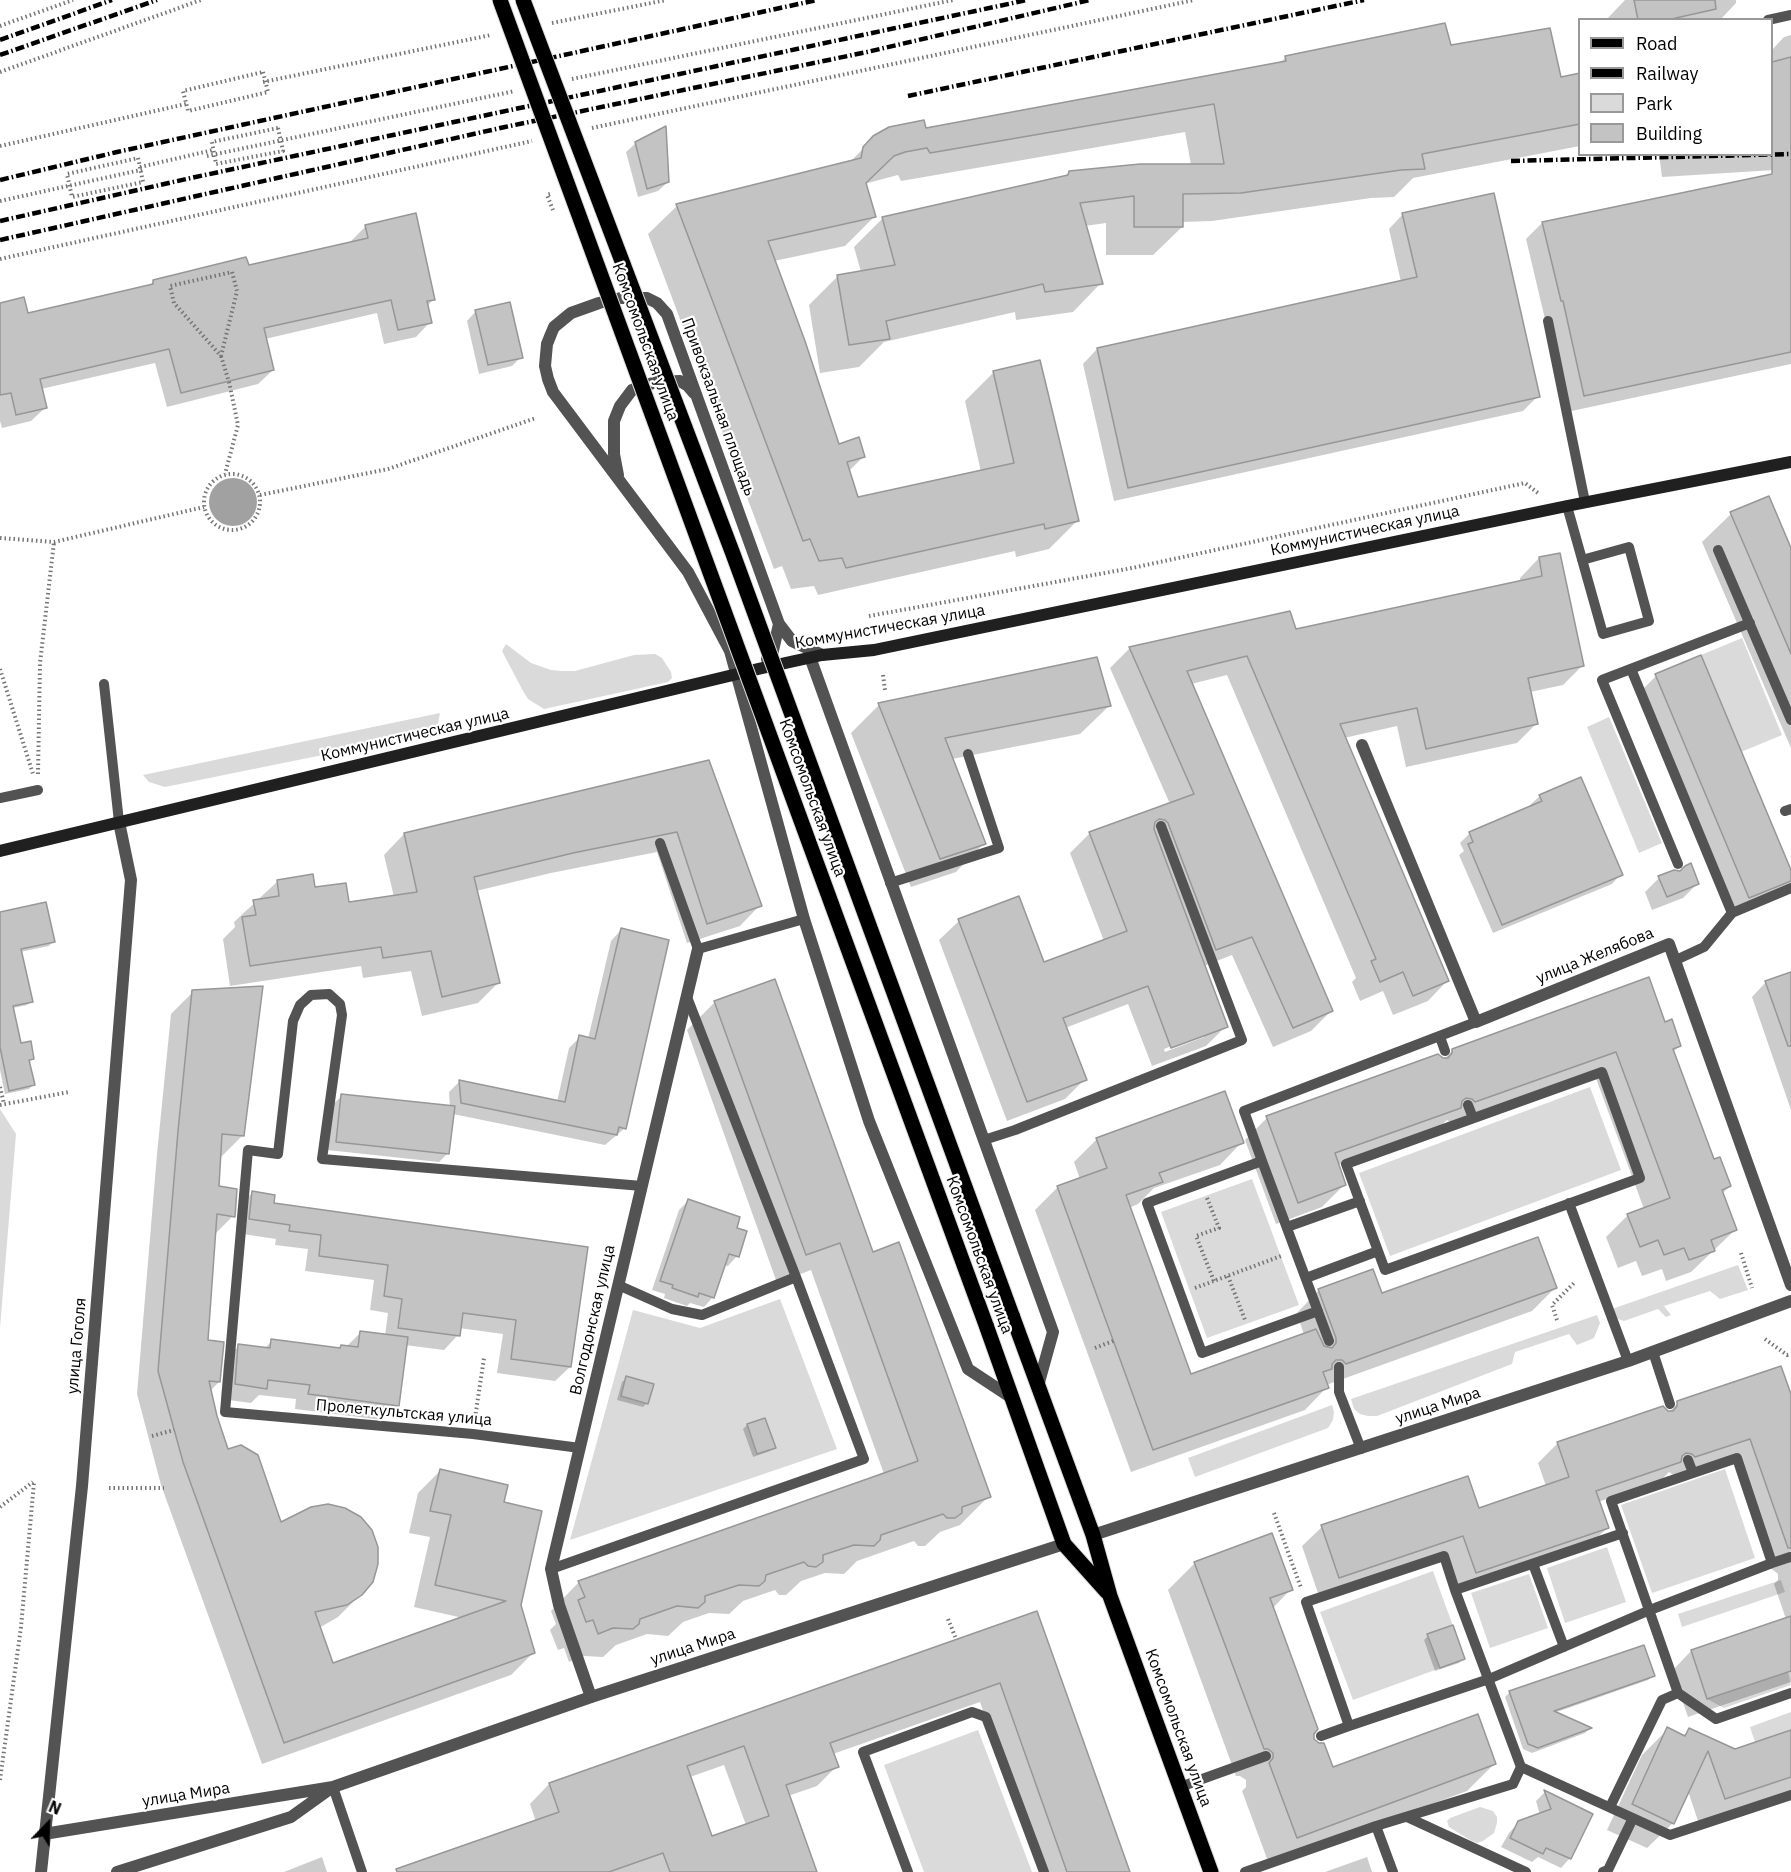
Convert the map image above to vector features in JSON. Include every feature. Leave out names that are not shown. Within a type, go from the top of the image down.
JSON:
[{"type":"main road","name":"Комсомольская улица","points":[[500,0],[986,1325],[1064,1544],[1110,1596]]},
{"type":"main road","name":"Комсомольская улица","points":[[523,0],[737,566],[1093,1535],[1110,1596],[1211,1872]]},
{"type":"main road","name":"Коммунистическая улица","points":[[0,851],[736,673],[816,656],[874,650],[1585,502],[1791,462]]},
{"type":"street","name":"Привокзальная площадь","points":[[779,624],[667,314],[657,303],[647,298],[621,298],[571,313],[554,327],[547,344],[545,366],[548,379],[554,392],[688,572],[730,651],[804,919],[869,1121],[968,1368],[1011,1398]]},
{"type":"street","points":[[619,480],[614,454],[614,421],[620,406],[632,390],[656,382],[680,381],[688,386],[697,397]]},
{"type":"street","points":[[779,624],[792,641],[816,656],[890,882],[1053,1332],[1038,1386]]},
{"type":"street","points":[[758,669],[772,655],[779,624]]},
{"type":"street","points":[[1362,746],[1476,1023]]},
{"type":"street","name":"улица Гоголя","points":[[40,1872],[82,1486],[131,880],[119,822]]},
{"type":"street","name":"улица Желябова","points":[[1476,1023],[1669,944],[1676,960]]},
{"type":"street","name":"Волгодонская улица","points":[[591,1697],[560,1605],[551,1569],[698,949]]},
{"type":"street","points":[[1676,960],[1791,1286]]},
{"type":"street","name":"улица Мира","points":[[1093,1535],[1628,1361],[1791,1301]]},
{"type":"street","name":"улица Мира","points":[[44,1834],[333,1787],[591,1697],[1064,1544]]},
{"type":"street","name":"улица Мира","points":[[117,1872],[291,1817],[333,1787]]},
{"type":"lane","points":[[1773,19],[1791,15]]},
{"type":"lane","points":[[1548,321],[1585,502]]},
{"type":"lane","points":[[1567,506],[1582,560],[1603,634],[1649,621],[1629,547],[1582,560]]},
{"type":"lane","points":[[1718,550],[1791,720]]},
{"type":"lane","points":[[1678,864],[1602,680],[1750,623]]},
{"type":"lane","points":[[1630,669],[1732,913]]},
{"type":"lane","points":[[104,684],[119,822]]},
{"type":"lane","points":[[890,882],[999,848],[968,754]]},
{"type":"lane","points":[[0,798],[38,790]]},
{"type":"lane","points":[[984,1140],[1016,1130],[1242,1040],[1161,826]]},
{"type":"lane","points":[[660,843],[698,949],[804,919]]},
{"type":"lane","points":[[1676,960],[1704,947],[1732,913],[1791,888]]},
{"type":"lane","name":"Пролеткультская улица","points":[[580,1448],[473,1434],[225,1412],[248,1150],[278,1154],[293,1021],[300,1005],[311,995],[329,994],[340,1004],[342,1015],[322,1159],[642,1186]]},
{"type":"lane","points":[[551,1569],[864,1459],[687,998]]},
{"type":"lane","points":[[1329,1341],[1244,1111],[1476,1023]]},
{"type":"lane","points":[[1440,1037],[1445,1051]]},
{"type":"lane","points":[[1602,1072],[1640,1178],[1385,1270],[1346,1164],[1473,1118],[1602,1072]]},
{"type":"lane","points":[[1468,1105],[1473,1118]]},
{"type":"lane","points":[[1262,1161],[1146,1203],[1202,1353],[1318,1311]]},
{"type":"lane","points":[[1287,1227],[1360,1201]]},
{"type":"lane","points":[[1569,1203],[1628,1361]]},
{"type":"lane","points":[[1306,1278],[1378,1251]]},
{"type":"lane","points":[[618,1285],[672,1309],[702,1315],[796,1277]]},
{"type":"lane","points":[[1653,1352],[1670,1404]]},
{"type":"lane","points":[[1339,1367],[1339,1392],[1361,1449]]},
{"type":"lane","points":[[1772,1563],[1737,1458],[1611,1501],[1678,1693],[1716,1719],[1791,1693]]},
{"type":"lane","points":[[1688,1460],[1693,1473]]},
{"type":"lane","points":[[1455,1590],[1623,1533]]},
{"type":"lane","points":[[1245,1872],[1376,1826],[1513,1785],[1521,1767],[1444,1556],[1306,1602],[1349,1726]]},
{"type":"lane","points":[[1321,1736],[1489,1679],[1650,1610],[1790,1557]]},
{"type":"lane","points":[[1533,1564],[1564,1647]]},
{"type":"lane","points":[[1610,1807],[1662,1701],[1678,1693]]},
{"type":"lane","points":[[908,1872],[863,1752],[972,1712],[986,1717],[1044,1872]]},
{"type":"lane","points":[[1180,1787],[1266,1756]]},
{"type":"lane","points":[[1521,1767],[1670,1835],[1791,1795]]},
{"type":"lane","points":[[333,1787],[362,1872]]},
{"type":"lane","points":[[1407,1817],[1526,1872]]},
{"type":"lane","points":[[1603,1872],[1608,1870],[1633,1818]]},
{"type":"lane","points":[[1376,1826],[1393,1872]]},
{"type":"path","points":[[0,26],[73,0]]},
{"type":"path","points":[[0,72],[201,0]]},
{"type":"path","points":[[551,23],[666,0]]},
{"type":"path","points":[[561,81],[953,0]]},
{"type":"path","points":[[588,129],[1194,0]]},
{"type":"path","points":[[264,82],[494,35]]},
{"type":"path","points":[[263,72],[268,92],[188,111],[186,104],[183,91],[263,72]]},
{"type":"path","points":[[207,156],[526,88]]},
{"type":"path","points":[[0,146],[186,104]]},
{"type":"path","points":[[278,128],[283,150],[216,164],[213,150],[212,142],[278,128]]},
{"type":"path","points":[[0,259],[542,139]]},
{"type":"path","points":[[140,167],[213,150]]},
{"type":"path","points":[[138,158],[143,182],[72,197],[69,185],[67,174],[138,158]]},
{"type":"path","points":[[0,201],[145,170]]},
{"type":"path","points":[[221,356],[237,291],[232,272],[171,286],[174,303],[221,356],[229,382],[238,424],[225,474]]},
{"type":"path","points":[[260,495],[388,469],[536,418]]},
{"type":"path","points":[[225,474],[243,476],[256,487],[260,495],[259,512],[249,525],[234,530],[218,526],[207,515],[204,507],[204,498],[211,483],[225,474]]},
{"type":"path","points":[[869,616],[1132,568],[1525,483],[1540,495]]},
{"type":"path","points":[[0,538],[54,543],[204,507]]},
{"type":"path","points":[[38,790],[40,663],[54,543]]},
{"type":"path","points":[[0,669],[38,790]]},
{"type":"path","points":[[883,675],[885,690]]},
{"type":"path","points":[[0,1088],[2,1104],[69,1092]]},
{"type":"path","points":[[1202,1183],[1219,1227],[1196,1236],[1214,1281]]},
{"type":"path","points":[[1180,1294],[1296,1251]]},
{"type":"path","points":[[1741,1253],[1752,1288]]},
{"type":"path","points":[[1228,1276],[1251,1335]]},
{"type":"path","points":[[1557,1320],[1552,1305],[1575,1282]]},
{"type":"path","points":[[1765,1339],[1787,1355],[1791,1354]]},
{"type":"path","points":[[1095,1348],[1113,1341]]},
{"type":"path","points":[[473,1434],[484,1358]]},
{"type":"path","points":[[152,1436],[174,1430]]},
{"type":"path","points":[[0,1507],[34,1482],[21,1627],[0,1780]]},
{"type":"path","points":[[109,1488],[164,1488]]},
{"type":"path","points":[[1274,1513],[1306,1602]]},
{"type":"path","points":[[948,1619],[956,1639]]},
{"type":"green space","points":[[1742,638],[1782,735],[1741,752],[1701,655]]},
{"type":"green space","points":[[506,644],[531,663],[562,671],[575,671],[634,655],[655,654],[662,658],[672,678],[668,682],[544,709],[528,699],[523,691],[502,651]]},
{"type":"green space","points":[[440,713],[437,729],[431,733],[165,787],[149,782],[143,775]]},
{"type":"green space","points":[[1609,717],[1662,843],[1639,853],[1587,727]]},
{"type":"green space","points":[[1590,1087],[1621,1170],[1390,1256],[1359,1173]]},
{"type":"green space","points":[[0,1109],[16,1134],[0,1328]]},
{"type":"green space","points":[[1252,1179],[1299,1305],[1207,1338],[1161,1212]]},
{"type":"green space","points":[[1738,1265],[1748,1290],[1720,1299],[1710,1291],[1664,1306],[1671,1315],[1666,1317],[1658,1309],[1624,1321],[1615,1318],[1612,1309]]},
{"type":"green space","points":[[780,1299],[837,1449],[570,1540],[633,1310],[700,1328]]},
{"type":"green space","points":[[1597,1315],[1600,1323],[1594,1338],[1577,1345],[1569,1334],[1515,1352],[1512,1364],[1377,1416],[1360,1414],[1354,1409],[1351,1399]]},
{"type":"green space","points":[[1332,1405],[1333,1420],[1328,1428],[1195,1477],[1188,1458]]},
{"type":"green space","points":[[1725,1469],[1755,1558],[1652,1593],[1621,1505]]},
{"type":"green space","points":[[1607,1547],[1626,1602],[1565,1623],[1547,1568]]},
{"type":"green space","points":[[1433,1571],[1465,1659],[1353,1700],[1320,1612]]},
{"type":"green space","points":[[1529,1574],[1548,1628],[1490,1648],[1471,1593]]},
{"type":"green space","points":[[1781,1580],[1785,1592],[1682,1627],[1678,1614]]},
{"type":"green space","points":[[1788,1672],[1791,1685],[1724,1708],[1707,1699]]},
{"type":"green space","points":[[1791,1712],[1791,1730],[1755,1742],[1750,1727]]},
{"type":"green space","points":[[978,1730],[1032,1872],[924,1872],[884,1765]]},
{"type":"green space","points":[[1480,1807],[1493,1811],[1497,1817],[1494,1833],[1483,1841],[1477,1843],[1449,1827],[1447,1821],[1450,1818]]},
{"type":"shaded area","points":[[228,478],[238,478],[253,488],[257,502],[256,511],[247,522],[238,526],[228,526],[213,516],[209,507],[209,497],[219,482]]},
{"type":"building","points":[[1634,0],[1715,0],[1716,9],[1676,18],[1638,18]]},
{"type":"building","points":[[1445,23],[1451,45],[1550,28],[1561,77],[1578,73],[1578,124],[1422,154],[1425,169],[1401,170],[1241,193],[1183,194],[1183,227],[1134,227],[1134,196],[1080,203],[1103,284],[1045,292],[1043,284],[886,321],[890,339],[849,345],[837,275],[895,265],[882,217],[1068,175],[1069,171],[1140,164],[1224,164],[1214,104],[930,153],[927,148],[894,156],[866,183],[876,217],[768,241],[805,341],[839,444],[859,437],[865,457],[847,462],[858,497],[1014,463],[993,371],[1040,360],[1079,521],[1045,529],[1044,524],[846,568],[842,558],[819,561],[810,539],[803,541],[676,204],[861,158],[863,147],[873,136],[889,127],[924,120],[926,128],[1286,61],[1285,56]]},
{"type":"building","points":[[1791,57],[1791,352],[1584,396],[1563,301],[1561,301],[1542,222],[1772,174],[1773,62]]},
{"type":"building","points":[[666,126],[669,182],[647,189],[635,142]]},
{"type":"building","points":[[1494,193],[1540,397],[1128,488],[1097,348],[1417,277],[1402,213]]},
{"type":"building","points":[[416,213],[435,300],[427,301],[432,323],[398,330],[391,300],[264,328],[274,370],[181,393],[169,349],[40,379],[47,408],[16,415],[11,393],[0,395],[0,303],[24,297],[28,313],[153,284],[153,280],[246,257],[249,265],[368,238],[365,225]]},
{"type":"building","points":[[510,302],[523,358],[488,365],[475,310]]},
{"type":"building","points":[[1769,496],[1791,548],[1791,654],[1730,512]]},
{"type":"building","points":[[1560,553],[1584,666],[1528,678],[1538,724],[1426,749],[1417,708],[1340,724],[1449,981],[1413,996],[1403,972],[1380,982],[1371,961],[1376,959],[1247,656],[1187,671],[1333,1011],[1293,1028],[1252,937],[1216,950],[1168,823],[1159,819],[1155,822],[1154,829],[1228,1027],[1171,1048],[1148,986],[1063,1018],[1087,1080],[1027,1102],[958,919],[1019,896],[1044,962],[1127,931],[1089,832],[1194,794],[1129,647],[1290,611],[1296,629],[1542,576],[1539,557]]},
{"type":"building","points":[[1701,655],[1791,870],[1791,881],[1749,898],[1655,674]]},
{"type":"building","points":[[1097,657],[1111,706],[945,738],[986,844],[940,859],[878,703]]},
{"type":"building","points":[[709,760],[762,906],[707,924],[677,832],[573,853],[474,877],[500,983],[442,997],[431,951],[383,958],[381,947],[250,966],[242,917],[256,915],[253,900],[279,896],[277,880],[313,874],[315,887],[346,883],[349,902],[417,892],[404,833]]},
{"type":"building","points":[[1581,777],[1623,875],[1502,925],[1468,844],[1473,842],[1469,832],[1542,801],[1539,795]]},
{"type":"building","points":[[1691,863],[1699,884],[1667,897],[1658,876],[1674,870],[1680,871]]},
{"type":"building","points":[[46,902],[55,942],[21,949],[33,1002],[13,1006],[21,1043],[31,1041],[34,1059],[29,1060],[35,1085],[9,1091],[0,1047],[0,912]]},
{"type":"building","points":[[621,928],[669,940],[626,1129],[619,1127],[617,1135],[461,1103],[459,1080],[565,1102],[579,1035],[595,1039]]},
{"type":"building","points":[[1791,972],[1791,1046],[1788,1046],[1765,981]]},
{"type":"building","points":[[1649,977],[1665,1022],[1672,1019],[1681,1046],[1673,1049],[1714,1159],[1720,1157],[1731,1186],[1722,1190],[1737,1230],[1711,1240],[1715,1251],[1689,1260],[1684,1248],[1664,1255],[1658,1240],[1640,1247],[1627,1214],[1670,1198],[1616,1052],[1475,1102],[1466,1098],[1462,1101],[1461,1108],[1335,1153],[1346,1185],[1298,1203],[1266,1116],[1438,1054],[1443,1058],[1448,1058],[1452,1049]]},
{"type":"building","points":[[775,979],[873,1252],[899,1242],[991,1497],[962,1507],[962,1513],[955,1518],[947,1518],[943,1514],[881,1535],[880,1540],[874,1546],[854,1545],[823,1555],[823,1562],[816,1567],[808,1566],[804,1562],[766,1575],[765,1581],[759,1586],[739,1585],[705,1596],[705,1602],[698,1608],[677,1606],[640,1619],[639,1624],[633,1629],[613,1628],[598,1634],[593,1620],[586,1622],[578,1600],[585,1597],[578,1581],[918,1461],[840,1243],[806,1255],[714,1001]]},
{"type":"building","points":[[263,986],[244,1136],[222,1134],[219,1186],[237,1189],[235,1217],[217,1214],[208,1340],[224,1342],[220,1382],[209,1381],[228,1449],[241,1445],[258,1455],[281,1522],[311,1507],[328,1504],[345,1508],[361,1517],[372,1530],[378,1547],[378,1564],[373,1582],[362,1595],[347,1605],[315,1612],[333,1663],[506,1601],[435,1585],[451,1515],[430,1511],[440,1469],[508,1485],[504,1502],[542,1511],[521,1605],[535,1653],[284,1743],[183,1462],[158,1371],[192,990]]},
{"type":"building","points":[[1225,1091],[1244,1143],[1159,1173],[1163,1182],[1126,1195],[1191,1374],[1316,1329],[1324,1346],[1332,1348],[1336,1343],[1336,1338],[1318,1289],[1373,1269],[1382,1293],[1538,1237],[1557,1288],[1346,1364],[1342,1360],[1336,1360],[1332,1364],[1332,1369],[1323,1372],[1329,1388],[1153,1450],[1057,1186],[1107,1168],[1096,1138]]},
{"type":"building","points":[[341,1094],[455,1106],[449,1154],[336,1142]]},
{"type":"building","points":[[252,1191],[275,1195],[274,1203],[588,1247],[571,1367],[511,1359],[516,1320],[463,1313],[460,1336],[398,1328],[402,1299],[384,1296],[388,1265],[319,1256],[321,1235],[289,1231],[290,1225],[249,1219]]},
{"type":"building","points":[[688,1199],[740,1217],[737,1228],[747,1231],[739,1257],[729,1254],[714,1298],[699,1293],[698,1297],[660,1281]]},
{"type":"building","points":[[360,1331],[408,1337],[399,1406],[308,1394],[310,1385],[268,1380],[267,1389],[235,1384],[238,1344],[270,1348],[271,1339],[340,1348],[341,1345],[358,1347]]},
{"type":"building","points":[[1781,1366],[1791,1394],[1791,1548],[1788,1548],[1750,1439],[1695,1457],[1686,1453],[1682,1456],[1681,1462],[1596,1491],[1609,1528],[1476,1573],[1463,1536],[1339,1578],[1321,1525],[1468,1476],[1479,1508],[1569,1477],[1557,1442],[1663,1406],[1668,1411],[1673,1411],[1677,1406],[1677,1401]]},
{"type":"building","points":[[626,1376],[654,1384],[648,1404],[621,1396]]},
{"type":"building","points":[[765,1418],[776,1448],[757,1454],[747,1424]]},
{"type":"building","points":[[1272,1533],[1293,1590],[1270,1598],[1318,1729],[1314,1734],[1314,1739],[1319,1743],[1324,1743],[1333,1767],[1478,1714],[1496,1764],[1297,1838],[1269,1763],[1273,1758],[1273,1753],[1264,1749],[1194,1562]]},
{"type":"building","points":[[1037,1611],[1130,1872],[1067,1872],[1000,1683],[830,1743],[839,1767],[786,1785],[817,1872],[670,1872],[663,1853],[609,1872],[397,1872],[396,1869],[559,1812],[549,1783]],"holes":[[[744,1746],[769,1816],[712,1836],[687,1766]]]},
{"type":"building","points":[[1791,1616],[1791,1671],[1707,1699],[1691,1650]]},
{"type":"building","points":[[1453,1625],[1465,1659],[1440,1668],[1427,1634]]},
{"type":"building","points":[[1644,1645],[1655,1676],[1554,1711],[1592,1728],[1538,1748],[1528,1744],[1509,1691]]},
{"type":"building","points":[[1667,1727],[1685,1736],[1689,1728],[1735,1749],[1791,1730],[1791,1777],[1725,1799],[1708,1751],[1674,1824],[1632,1804]]},
{"type":"building","points":[[1544,1790],[1593,1814],[1571,1859],[1546,1848],[1543,1854],[1510,1838],[1518,1821],[1551,1809]]},
{"type":"railway","points":[[0,40],[112,0]]},
{"type":"railway","points":[[0,55],[157,0]]},
{"type":"railway","points":[[0,180],[117,152],[817,0]]},
{"type":"railway","points":[[0,221],[191,178],[1027,0]]},
{"type":"railway","points":[[0,240],[505,127],[867,52],[1090,0]]},
{"type":"railway","points":[[908,96],[1364,0]]},
{"type":"railway","points":[[1773,154],[1791,154]]},
{"type":"railway","points":[[1511,161],[1711,156]]}]
